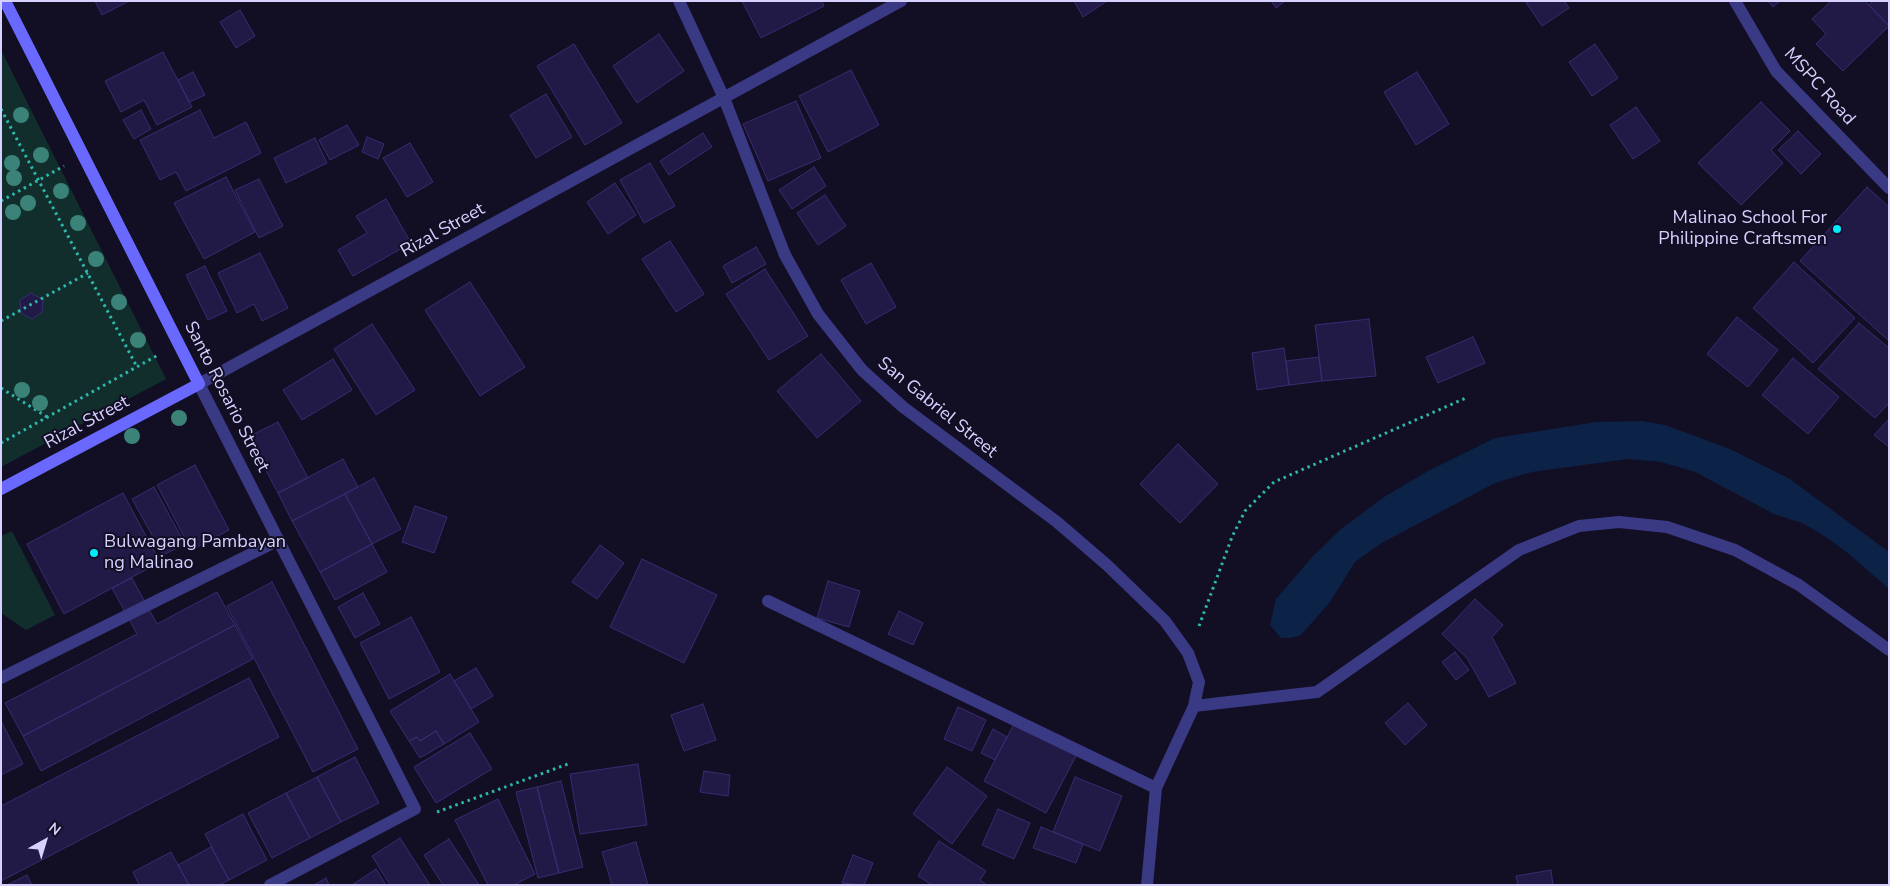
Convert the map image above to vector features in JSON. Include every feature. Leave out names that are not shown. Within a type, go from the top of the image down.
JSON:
[{"type":"main road","name":"Santo Rosario Street","points":[[5,1],[199,384]]},
{"type":"main road","name":"Rizal Street","points":[[1,489],[199,384]]},
{"type":"street","name":"San Gabriel Street","points":[[679,1],[724,98],[786,255],[818,314],[862,370],[903,407],[1057,522],[1165,621],[1188,653],[1199,682],[1194,706],[1156,788]]},
{"type":"street","name":"Rizal Street","points":[[199,384],[901,1]]},
{"type":"street","name":"MSPC Road","points":[[1736,1],[1776,71],[1889,188]]},
{"type":"street","name":"Santo Rosario Street","points":[[199,384],[415,809]]},
{"type":"street","points":[[1194,706],[1318,692],[1519,550],[1579,526],[1609,523],[1667,527],[1735,550],[1799,585],[1889,650]]},
{"type":"street","points":[[1,678],[278,540]]},
{"type":"street","points":[[768,601],[1156,788],[1148,885]]},
{"type":"street","points":[[270,885],[415,809]]},
{"type":"path","points":[[1,109],[137,367]]},
{"type":"path","points":[[1,201],[83,155]]},
{"type":"path","points":[[1,321],[88,273]]},
{"type":"path","points":[[1,443],[179,343]]},
{"type":"path","points":[[1,388],[47,417]]},
{"type":"path","points":[[1188,653],[1232,537],[1245,511],[1259,495],[1274,482],[1466,398]]},
{"type":"path","points":[[415,809],[436,813],[568,764]]},
{"type":"green space","points":[[1,50],[166,379],[1,467]]},
{"type":"green space","points":[[12,531],[55,615],[26,630],[1,613],[1,536]]},
{"type":"water","points":[[1642,421],[1665,425],[1730,449],[1790,479],[1889,552],[1889,589],[1849,554],[1826,537],[1802,523],[1774,514],[1695,472],[1661,462],[1628,459],[1532,472],[1495,483],[1380,544],[1355,562],[1330,602],[1301,635],[1281,638],[1270,625],[1276,599],[1312,557],[1341,529],[1384,497],[1428,471],[1495,438],[1596,422]]},
{"type":"building","points":[[95,1],[129,1],[102,15]]},
{"type":"building","points":[[742,1],[822,1],[824,6],[761,38]]},
{"type":"building","points":[[1074,1],[1107,1],[1083,17]]},
{"type":"building","points":[[1271,1],[1285,1],[1276,8]]},
{"type":"building","points":[[1525,1],[1564,1],[1569,8],[1542,26]]},
{"type":"building","points":[[1768,1],[1780,1],[1773,7]]},
{"type":"building","points":[[1831,1],[1865,1],[1889,26],[1843,71],[1816,44],[1826,34],[1812,19]]},
{"type":"building","points":[[1873,1],[1889,1],[1889,26],[1869,5]]},
{"type":"building","points":[[240,10],[255,36],[236,48],[220,22]]},
{"type":"building","points":[[659,34],[684,71],[637,103],[613,66]]},
{"type":"building","points":[[574,44],[622,123],[585,145],[537,66]]},
{"type":"building","points":[[1595,44],[1618,78],[1592,96],[1569,62]]},
{"type":"building","points":[[163,52],[192,107],[157,125],[144,100],[121,112],[105,81]]},
{"type":"building","points":[[851,70],[879,125],[828,152],[799,96]]},
{"type":"building","points":[[193,72],[205,95],[189,102],[178,80]]},
{"type":"building","points":[[1417,72],[1449,124],[1416,145],[1384,92]]},
{"type":"building","points":[[546,94],[572,137],[536,158],[510,115]]},
{"type":"building","points":[[796,101],[821,158],[768,181],[743,124]]},
{"type":"building","points":[[1761,102],[1790,131],[1771,150],[1783,163],[1741,205],[1698,163]]},
{"type":"building","points":[[1636,107],[1660,141],[1633,159],[1610,125]]},
{"type":"building","points":[[141,110],[151,129],[134,139],[123,120]]},
{"type":"building","points":[[200,110],[214,138],[246,122],[261,153],[186,191],[176,172],[160,180],[140,140]]},
{"type":"building","points":[[347,125],[359,145],[330,160],[319,140]]},
{"type":"building","points":[[1798,131],[1821,154],[1801,174],[1778,150]]},
{"type":"building","points":[[703,133],[712,147],[669,175],[660,161]]},
{"type":"building","points":[[367,137],[384,144],[378,159],[362,152]]},
{"type":"building","points":[[315,138],[327,163],[286,183],[274,158]]},
{"type":"building","points":[[410,143],[433,182],[407,197],[383,158]]},
{"type":"building","points":[[650,163],[675,206],[644,223],[620,180]]},
{"type":"building","points":[[814,167],[826,186],[792,209],[779,190]]},
{"type":"building","points":[[226,177],[255,232],[204,259],[174,203]]},
{"type":"building","points":[[259,179],[283,226],[259,238],[235,190]]},
{"type":"building","points":[[615,183],[636,215],[608,234],[587,202]]},
{"type":"building","points":[[1867,187],[1889,207],[1889,341],[1800,261]]},
{"type":"building","points":[[825,195],[846,226],[818,245],[797,213]]},
{"type":"building","points":[[386,199],[411,243],[353,276],[338,250],[367,233],[356,216]]},
{"type":"building","points":[[670,241],[704,294],[676,312],[642,259]]},
{"type":"building","points":[[756,247],[766,264],[732,283],[723,266]]},
{"type":"building","points":[[260,253],[288,308],[262,321],[254,304],[237,313],[218,273]]},
{"type":"building","points":[[1794,262],[1855,318],[1813,363],[1753,308]]},
{"type":"building","points":[[871,263],[896,307],[866,324],[841,280]]},
{"type":"building","points":[[205,266],[227,311],[208,320],[186,275]]},
{"type":"building","points":[[765,269],[808,336],[769,360],[726,294]]},
{"type":"building","points":[[470,282],[525,367],[480,396],[425,310]]},
{"type":"building","points":[[31,293],[43,300],[42,312],[32,319],[21,313],[20,300]]},
{"type":"building","points":[[1737,317],[1778,350],[1748,387],[1707,354]]},
{"type":"building","points":[[1369,319],[1376,376],[1322,381],[1315,325]]},
{"type":"building","points":[[1859,323],[1889,348],[1889,403],[1875,418],[1818,369]]},
{"type":"building","points":[[372,324],[415,390],[376,415],[334,349]]},
{"type":"building","points":[[1473,337],[1485,363],[1438,383],[1426,357]]},
{"type":"building","points":[[1284,348],[1289,385],[1257,390],[1252,353]]},
{"type":"building","points":[[821,354],[861,401],[817,438],[777,391]]},
{"type":"building","points":[[1319,357],[1322,381],[1289,385],[1286,361]]},
{"type":"building","points":[[1793,358],[1839,397],[1808,434],[1762,395]]},
{"type":"building","points":[[333,359],[352,390],[302,420],[283,390]]},
{"type":"building","points":[[1889,419],[1889,447],[1874,435]]},
{"type":"building","points":[[278,422],[308,478],[278,493],[248,437]]},
{"type":"building","points":[[1178,444],[1218,484],[1180,523],[1140,484]]},
{"type":"building","points":[[343,459],[358,487],[292,521],[278,493]]},
{"type":"building","points":[[195,465],[229,530],[191,550],[157,485]]},
{"type":"building","points":[[374,478],[401,529],[372,544],[345,494]]},
{"type":"building","points":[[154,487],[185,544],[163,555],[132,499]]},
{"type":"building","name":"Bulwagang Pambayan ng Malinao","points":[[123,493],[160,562],[64,614],[27,544]]},
{"type":"building","points":[[345,494],[372,544],[320,572],[292,521]]},
{"type":"building","points":[[415,506],[447,517],[434,553],[402,542]]},
{"type":"building","points":[[372,544],[387,572],[335,600],[320,572]]},
{"type":"building","points":[[600,545],[624,563],[597,599],[572,582]]},
{"type":"building","points":[[642,559],[717,595],[684,663],[610,627]]},
{"type":"building","points":[[132,578],[157,624],[217,592],[235,625],[23,736],[5,703],[137,634],[112,588]]},
{"type":"building","points":[[828,581],[860,591],[849,627],[817,618]]},
{"type":"building","points":[[272,582],[358,749],[313,772],[227,606]]},
{"type":"building","points":[[363,593],[380,624],[355,638],[338,607]]},
{"type":"building","points":[[1475,599],[1503,625],[1492,637],[1516,683],[1489,697],[1467,658],[1442,634]]},
{"type":"building","points":[[899,611],[923,623],[913,645],[888,634]]},
{"type":"building","points":[[411,617],[440,672],[389,699],[360,643]]},
{"type":"building","points":[[235,625],[253,659],[41,771],[23,736]]},
{"type":"building","points":[[1455,652],[1469,670],[1456,680],[1442,662]]},
{"type":"building","points":[[476,668],[493,696],[471,709],[454,681]]},
{"type":"building","points":[[450,674],[479,722],[444,744],[436,731],[420,741],[417,737],[409,741],[390,711]]},
{"type":"building","points":[[249,678],[279,737],[1,881],[1,806]]},
{"type":"building","points":[[1408,703],[1427,725],[1405,745],[1385,723]]},
{"type":"building","points":[[703,704],[716,740],[684,751],[671,715]]},
{"type":"building","points":[[958,707],[986,720],[972,751],[944,739]]},
{"type":"building","points":[[1,721],[23,764],[1,775]]},
{"type":"building","points":[[1015,722],[1077,754],[1046,813],[984,781]]},
{"type":"building","points":[[993,729],[1007,737],[995,760],[981,753]]},
{"type":"building","points":[[436,731],[444,744],[420,758],[409,741],[417,737],[420,741]]},
{"type":"building","points":[[470,733],[492,769],[436,803],[414,767]]},
{"type":"building","points":[[355,757],[379,803],[341,822],[317,777]]},
{"type":"building","points":[[638,764],[647,825],[580,834],[570,774]]},
{"type":"building","points":[[947,767],[987,796],[952,844],[913,814]]},
{"type":"building","points":[[704,771],[730,775],[728,796],[700,792]]},
{"type":"building","points":[[317,777],[341,822],[310,838],[286,793]]},
{"type":"building","points":[[1075,777],[1122,796],[1100,851],[1053,832]]},
{"type":"building","points":[[561,781],[583,867],[559,873],[537,787]]},
{"type":"building","points":[[537,787],[559,873],[538,878],[516,792]]},
{"type":"building","points":[[286,793],[310,838],[272,858],[248,813]]},
{"type":"building","points":[[498,799],[535,874],[514,885],[488,885],[455,820]]},
{"type":"building","points":[[998,809],[1030,823],[1014,859],[982,845]]},
{"type":"building","points":[[243,814],[267,860],[229,880],[205,834]]},
{"type":"building","points":[[1041,827],[1083,844],[1076,863],[1033,848]]},
{"type":"building","points":[[400,838],[430,885],[390,885],[372,856]]},
{"type":"building","points":[[449,839],[479,885],[443,885],[424,855]]},
{"type":"building","points":[[939,841],[986,871],[980,880],[987,885],[932,885],[918,876]]},
{"type":"building","points":[[636,842],[648,885],[612,885],[602,852]]},
{"type":"building","points":[[211,847],[229,880],[219,885],[189,885],[178,865]]},
{"type":"building","points":[[171,852],[189,885],[139,885],[133,872]]},
{"type":"building","points":[[853,855],[873,863],[864,885],[842,883]]},
{"type":"building","points":[[376,869],[386,885],[352,885]]},
{"type":"building","points":[[1551,870],[1553,885],[1518,885],[1516,876]]},
{"type":"building","points":[[27,875],[32,885],[7,885]]},
{"type":"building","points":[[326,878],[329,885],[314,885]]},
{"type":"place","name":"Malinao School For Philippine Craftsmen","points":[[1837,229]]},
{"type":"place","name":"Bulwagang Pambayan ng Malinao","points":[[94,553]]}]
